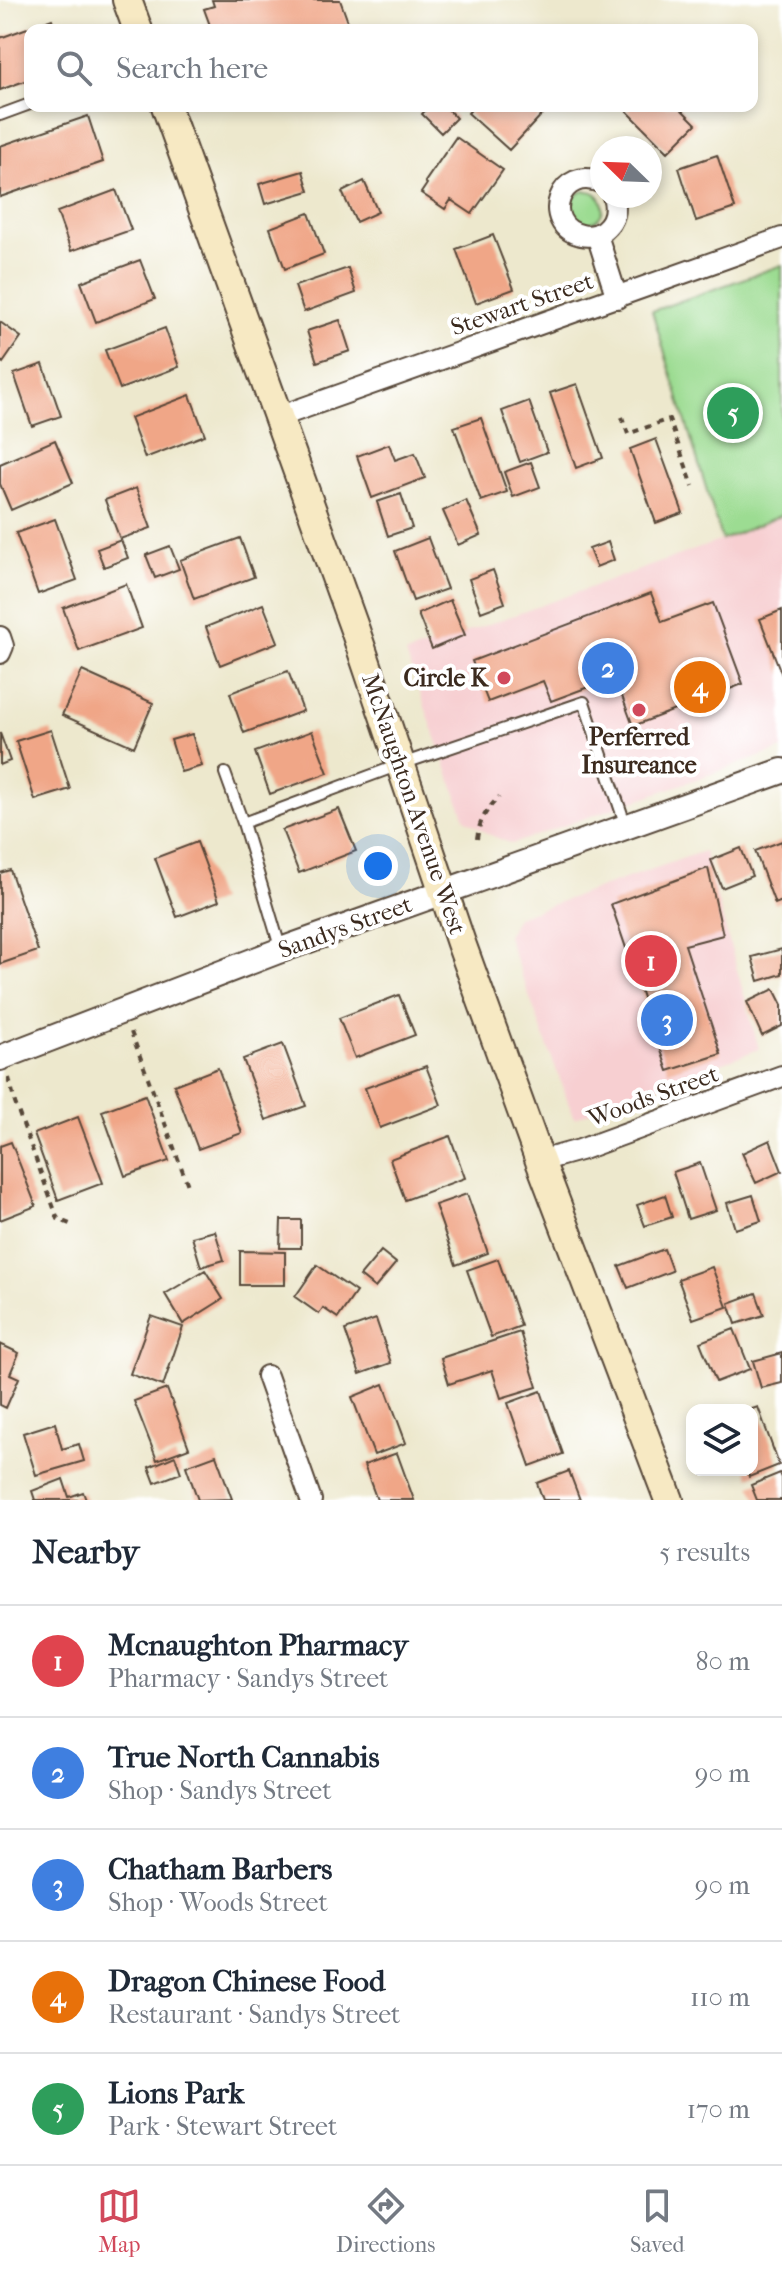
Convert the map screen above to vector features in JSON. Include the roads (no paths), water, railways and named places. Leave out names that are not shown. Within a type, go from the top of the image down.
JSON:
[{"type":"main road","points":[[127,0],[136,24]]},
{"type":"main road","name":"McNaughton Avenue West","points":[[168,112],[355,630],[461,943],[669,1500]]},
{"type":"street","points":[[590,179],[573,182],[565,188],[558,205],[563,224],[578,235],[597,235],[611,223],[614,208]]},
{"type":"street","points":[[597,235],[617,298]]},
{"type":"street","name":"Stewart Street","points":[[278,417],[782,238]]},
{"type":"street","points":[[0,637],[3,646],[0,653]]},
{"type":"street","name":"Sandys Street","points":[[2,1057],[281,950],[782,771]]},
{"type":"street","name":"Woods Street","points":[[540,1161],[580,1150],[782,1076]]},
{"type":"street","points":[[267,1376],[311,1500]]},
{"type":"lane","points":[[0,115],[24,106]]},
{"type":"lane","points":[[243,823],[399,765],[584,702],[626,826]]},
{"type":"lane","points":[[225,773],[281,950]]},
{"type":"place","name":"Lions Park","points":[[733,413]]},
{"type":"place","name":"True North Cannabis","points":[[608,668]]},
{"type":"place","name":"Circle K","points":[[504,678]]},
{"type":"place","name":"Dragon Chinese Food","points":[[700,687]]},
{"type":"place","name":"Perferred Insureance","points":[[639,710]]},
{"type":"place","name":"Mcnaughton Pharmacy","points":[[651,961]]},
{"type":"place","name":"Chatham Barbers","points":[[667,1020]]}]
